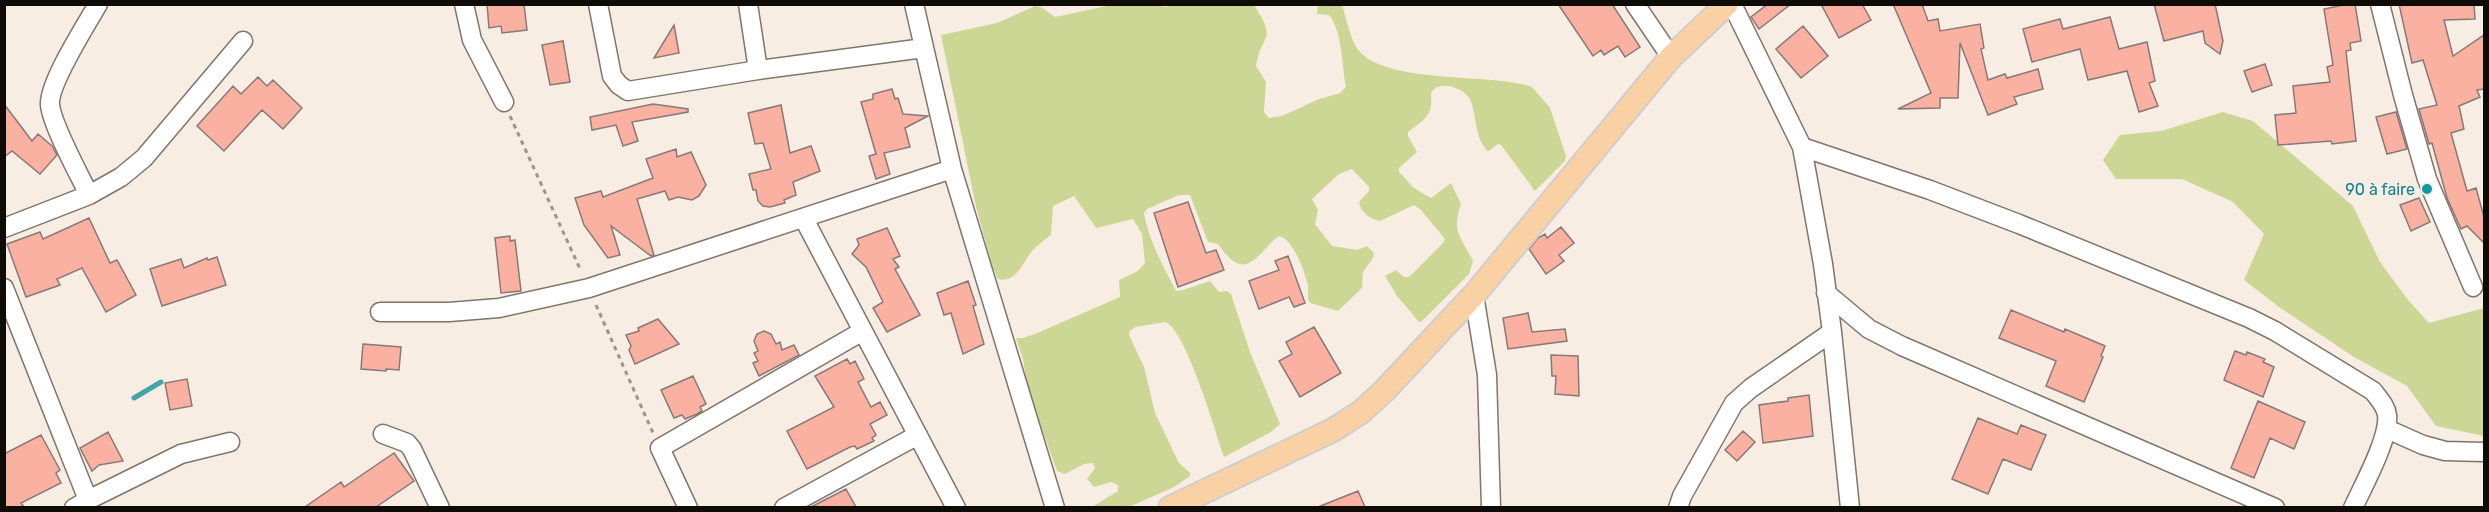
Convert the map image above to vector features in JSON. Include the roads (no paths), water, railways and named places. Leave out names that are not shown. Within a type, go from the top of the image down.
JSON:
[{"type":"main road","points":[[1170,507],[1333,430],[1361,412],[1383,392],[1474,295],[1671,57],[1727,4]]},
{"type":"street","points":[[89,195],[53,117],[50,94],[98,4]]},
{"type":"street","points":[[464,4],[472,40],[504,102]]},
{"type":"street","points":[[598,4],[612,76],[628,91],[758,70],[924,48]]},
{"type":"street","points":[[748,4],[758,70]]},
{"type":"street","points":[[914,4],[952,169],[1054,507]]},
{"type":"street","points":[[1635,4],[1671,57]]},
{"type":"street","points":[[1732,4],[1802,147],[1823,264],[1850,507]]},
{"type":"street","points":[[2380,4],[2427,179],[2473,287]]},
{"type":"street","points":[[4,228],[89,195],[121,177],[144,158],[243,41]]},
{"type":"street","points":[[1802,147],[1930,190],[2019,224],[2249,318],[2275,331],[2373,391],[2387,413],[2387,429],[2353,507]]},
{"type":"street","points":[[380,312],[449,312],[499,308],[589,288],[952,169]]},
{"type":"street","points":[[804,219],[956,507]]},
{"type":"street","points":[[4,288],[81,504],[181,454],[230,442]]},
{"type":"street","points":[[1826,293],[1869,329],[1902,346],[2275,507]]},
{"type":"street","points":[[1474,295],[1487,375],[1491,507]]},
{"type":"street","points":[[688,507],[660,448],[863,331]]},
{"type":"street","points":[[1678,507],[1734,403],[1751,388],[1832,332]]},
{"type":"street","points":[[2387,429],[2423,445],[2445,451],[2484,452]]},
{"type":"street","points":[[383,434],[406,443],[412,449],[440,507]]},
{"type":"street","points":[[783,507],[918,435]]},
{"type":"waterway","points":[[134,398],[161,382]]},
{"type":"place","name":"90 à faire","points":[[2427,189]]}]
